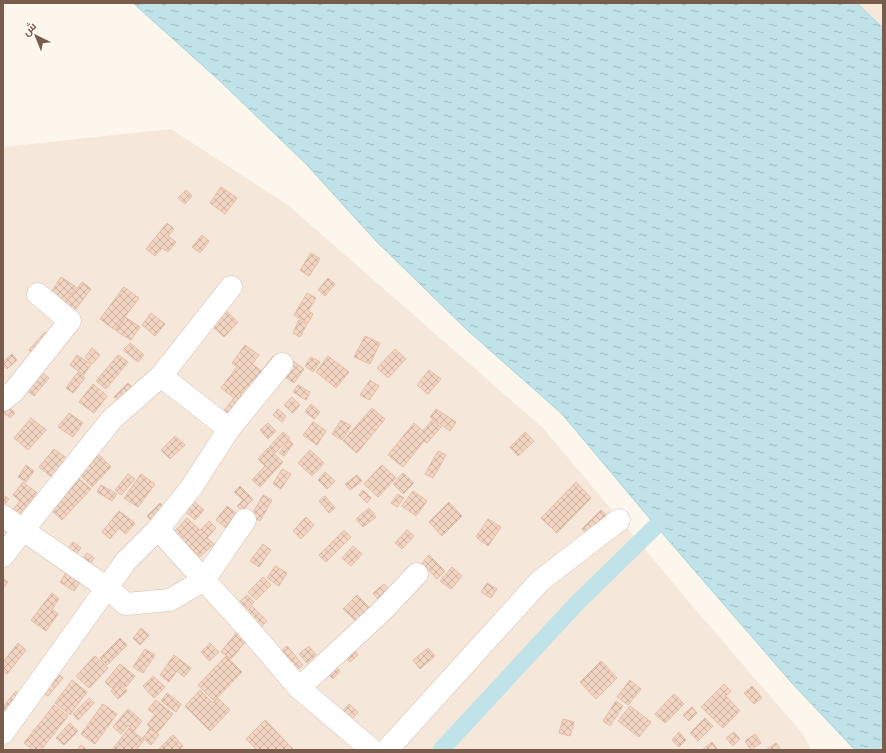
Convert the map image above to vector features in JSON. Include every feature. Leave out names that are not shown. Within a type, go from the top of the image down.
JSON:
[{"type":"street","points":[[3,556],[112,419],[161,376],[231,287]]},
{"type":"street","points":[[3,400],[14,391],[70,321],[38,294]]},
{"type":"street","points":[[3,733],[126,561],[158,529],[191,488],[229,429],[282,364]]},
{"type":"street","points":[[161,376],[229,429]]},
{"type":"street","points":[[3,516],[107,588],[126,604],[170,600],[204,580],[245,520]]},
{"type":"street","points":[[387,750],[540,581],[619,520]]},
{"type":"street","points":[[158,529],[246,626],[299,688],[372,750]]},
{"type":"street","points":[[299,688],[382,611],[417,574]]},
{"type":"shaded area","points":[[857,3],[883,3],[883,28],[873,17]]},
{"type":"shaded area","points":[[171,129],[289,206],[543,428],[701,616],[803,734],[811,750],[3,750],[3,147]]},
{"type":"water","points":[[133,3],[857,3],[883,28],[883,750],[855,750],[791,682],[656,526],[562,414],[466,329],[376,241],[307,165],[221,82]]},
{"type":"building","points":[[221,187],[237,198],[225,214],[210,203]]},
{"type":"building","points":[[186,190],[192,196],[185,204],[178,198]]},
{"type":"building","points":[[167,223],[174,229],[168,236],[176,242],[168,252],[162,248],[155,256],[146,249]]},
{"type":"building","points":[[202,235],[209,241],[200,253],[192,247]]},
{"type":"building","points":[[311,253],[320,259],[309,276],[300,270]]},
{"type":"building","points":[[61,277],[76,287],[62,307],[47,298]]},
{"type":"building","points":[[328,278],[335,284],[325,296],[318,290]]},
{"type":"building","points":[[82,282],[91,289],[71,315],[62,308]]},
{"type":"building","points":[[124,287],[139,298],[115,330],[100,319]]},
{"type":"building","points":[[307,293],[316,298],[308,311],[313,314],[308,323],[294,315]]},
{"type":"building","points":[[224,309],[238,322],[224,337],[210,324]]},
{"type":"building","points":[[151,313],[165,324],[155,336],[142,325]]},
{"type":"building","points":[[125,317],[140,327],[131,340],[116,331]]},
{"type":"building","points":[[299,320],[307,324],[300,337],[293,333]]},
{"type":"building","points":[[45,332],[53,340],[37,358],[29,350]]},
{"type":"building","points":[[365,336],[380,343],[370,364],[354,357]]},
{"type":"building","points":[[130,343],[144,355],[138,362],[123,350]]},
{"type":"building","points":[[245,345],[259,355],[252,364],[262,371],[273,356],[280,362],[257,391],[248,385],[240,396],[248,402],[230,426],[219,417],[234,398],[221,388],[237,367],[232,363]]},
{"type":"building","points":[[92,348],[100,355],[92,364],[85,357]]},
{"type":"building","points":[[395,349],[406,359],[388,378],[377,368]]},
{"type":"building","points":[[12,354],[17,360],[7,369],[3,365],[3,362]]},
{"type":"building","points":[[77,355],[91,364],[84,375],[70,365]]},
{"type":"building","points":[[118,355],[128,362],[106,389],[96,381]]},
{"type":"building","points":[[328,356],[349,372],[336,388],[316,372]]},
{"type":"building","points":[[311,357],[320,362],[313,372],[305,366]]},
{"type":"building","points":[[289,358],[304,369],[294,383],[279,373]]},
{"type":"building","points":[[429,370],[441,379],[428,394],[417,385]]},
{"type":"building","points":[[40,371],[49,378],[34,396],[25,389]]},
{"type":"building","points":[[78,372],[85,378],[73,393],[66,388]]},
{"type":"building","points":[[370,380],[379,386],[369,400],[360,395]]},
{"type":"building","points":[[128,383],[137,392],[123,406],[114,397]]},
{"type":"building","points":[[93,384],[107,396],[94,413],[79,402]]},
{"type":"building","points":[[298,385],[310,392],[306,400],[293,392]]},
{"type":"building","points":[[292,397],[300,405],[293,413],[284,405]]},
{"type":"building","points":[[3,402],[15,413],[10,418],[3,412]]},
{"type":"building","points":[[311,404],[320,412],[314,419],[305,412]]},
{"type":"building","points":[[372,408],[385,419],[357,453],[343,441]]},
{"type":"building","points":[[278,409],[286,416],[282,422],[273,415]]},
{"type":"building","points":[[436,409],[456,422],[450,431],[430,417]]},
{"type":"building","points":[[69,413],[83,423],[73,437],[58,427]]},
{"type":"building","points":[[31,418],[46,430],[28,450],[14,438]]},
{"type":"building","points":[[341,420],[351,426],[342,440],[332,434]]},
{"type":"building","points":[[432,420],[441,427],[427,443],[424,441],[403,467],[388,455],[414,423],[423,431]]},
{"type":"building","points":[[313,422],[326,431],[317,445],[303,435]]},
{"type":"building","points":[[268,423],[276,431],[268,439],[260,430]]},
{"type":"building","points":[[283,432],[290,438],[275,453],[269,447]]},
{"type":"building","points":[[525,432],[534,441],[518,456],[510,447]]},
{"type":"building","points":[[175,436],[185,445],[170,459],[161,450]]},
{"type":"building","points":[[289,440],[293,444],[284,456],[279,453]]},
{"type":"building","points":[[268,448],[283,462],[260,487],[252,480],[265,466],[258,459]]},
{"type":"building","points":[[54,449],[69,460],[54,479],[39,467]]},
{"type":"building","points":[[310,450],[324,463],[312,476],[298,463]]},
{"type":"building","points":[[438,451],[446,455],[433,478],[425,474]]},
{"type":"building","points":[[99,455],[111,467],[92,487],[80,475]]},
{"type":"building","points":[[26,465],[34,471],[26,482],[18,477]]},
{"type":"building","points":[[382,465],[396,478],[378,497],[364,484]]},
{"type":"building","points":[[282,469],[291,474],[281,489],[273,484]]},
{"type":"building","points":[[325,472],[335,481],[327,489],[318,480]]},
{"type":"building","points":[[403,473],[414,483],[403,494],[393,484]]},
{"type":"building","points":[[128,474],[135,479],[121,495],[115,490]]},
{"type":"building","points":[[141,474],[155,484],[138,507],[124,498]]},
{"type":"building","points":[[357,475],[362,481],[350,490],[345,484]]},
{"type":"building","points":[[77,477],[91,489],[62,520],[49,508]]},
{"type":"building","points":[[23,482],[37,493],[16,518],[10,513],[20,501],[13,495]]},
{"type":"building","points":[[576,482],[591,498],[557,533],[541,518]]},
{"type":"building","points":[[101,485],[117,494],[112,501],[97,492]]},
{"type":"building","points":[[240,486],[253,499],[242,511],[237,506],[243,500],[234,492]]},
{"type":"building","points":[[363,490],[371,498],[367,503],[359,495]]},
{"type":"building","points":[[413,491],[427,501],[416,516],[402,506]]},
{"type":"building","points":[[398,494],[404,498],[397,507],[391,503]]},
{"type":"building","points":[[3,495],[9,499],[3,506]]},
{"type":"building","points":[[263,495],[272,500],[260,521],[251,516]]},
{"type":"building","points":[[188,496],[204,510],[195,520],[179,506]]},
{"type":"building","points":[[325,496],[335,508],[329,513],[319,501]]},
{"type":"building","points":[[449,502],[462,516],[442,536],[429,522]]},
{"type":"building","points":[[160,503],[168,511],[155,524],[147,516]]},
{"type":"building","points":[[227,506],[240,516],[229,530],[216,520]]},
{"type":"building","points":[[369,508],[376,517],[363,527],[356,519]]},
{"type":"building","points":[[601,510],[610,519],[592,538],[582,529]]},
{"type":"building","points":[[119,511],[135,523],[126,534],[119,528],[110,539],[102,532]]},
{"type":"building","points":[[306,517],[314,525],[301,539],[293,531]]},
{"type":"building","points":[[187,518],[200,530],[209,521],[216,528],[207,538],[214,544],[200,557],[174,532]]},
{"type":"building","points":[[488,519],[501,527],[488,546],[476,537]]},
{"type":"building","points":[[344,530],[351,537],[326,562],[319,555]]},
{"type":"building","points":[[407,530],[414,536],[402,549],[395,543]]},
{"type":"building","points":[[73,542],[81,548],[73,559],[65,553]]},
{"type":"building","points":[[263,544],[271,550],[259,567],[250,561]]},
{"type":"building","points":[[353,546],[362,554],[351,566],[342,558]]},
{"type":"building","points":[[87,553],[94,558],[87,569],[79,564]]},
{"type":"building","points":[[429,555],[445,571],[437,579],[422,563]]},
{"type":"building","points":[[275,566],[287,573],[279,586],[267,578]]},
{"type":"building","points":[[70,567],[84,576],[74,591],[60,582]]},
{"type":"building","points":[[452,567],[462,576],[451,589],[440,581]]},
{"type":"building","points":[[263,577],[271,585],[256,600],[248,592]]},
{"type":"building","points":[[3,578],[8,582],[3,588]]},
{"type":"building","points":[[487,583],[497,589],[491,598],[481,592]]},
{"type":"building","points":[[384,584],[392,592],[380,602],[373,593]]},
{"type":"building","points":[[52,593],[59,599],[52,609],[58,614],[46,631],[31,620]]},
{"type":"building","points":[[247,595],[254,602],[243,612],[236,605]]},
{"type":"building","points":[[357,595],[369,607],[356,621],[343,609]]},
{"type":"building","points":[[252,606],[267,621],[258,630],[243,615]]},
{"type":"building","points":[[141,628],[149,635],[140,645],[133,638]]},
{"type":"building","points":[[237,632],[247,640],[231,659],[221,652]]},
{"type":"building","points":[[120,638],[127,645],[107,665],[100,658]]},
{"type":"building","points":[[18,643],[26,650],[7,674],[3,671],[3,662]]},
{"type":"building","points":[[210,643],[219,652],[209,661],[201,652]]},
{"type":"building","points":[[287,646],[303,665],[290,676],[280,652]]},
{"type":"building","points":[[309,646],[316,655],[307,663],[299,654]]},
{"type":"building","points":[[351,646],[358,655],[350,662],[343,653]]},
{"type":"building","points":[[428,648],[435,656],[420,669],[413,660]]},
{"type":"building","points":[[145,649],[155,655],[143,673],[133,667]]},
{"type":"building","points":[[174,655],[191,668],[184,677],[177,671],[169,682],[160,675]]},
{"type":"building","points":[[95,656],[108,668],[89,688],[76,676]]},
{"type":"building","points":[[226,656],[242,672],[214,701],[198,685]]},
{"type":"building","points":[[601,661],[617,678],[596,699],[580,682]]},
{"type":"building","points":[[120,664],[135,676],[126,687],[120,681],[113,689],[105,682]]},
{"type":"building","points":[[332,664],[340,671],[333,679],[325,671]]},
{"type":"building","points":[[54,671],[63,678],[48,696],[45,694]]},
{"type":"building","points":[[153,676],[165,687],[154,698],[143,686]]},
{"type":"building","points":[[72,680],[87,692],[70,715],[55,703]]},
{"type":"building","points":[[630,680],[641,689],[628,705],[617,697]]},
{"type":"building","points":[[120,683],[127,691],[118,699],[111,691]]},
{"type":"building","points":[[724,684],[731,691],[726,696],[740,711],[723,728],[701,707]]},
{"type":"building","points":[[752,686],[762,698],[754,704],[744,693]]},
{"type":"building","points":[[200,690],[213,703],[218,698],[230,710],[210,731],[185,706]]},
{"type":"building","points":[[16,691],[24,698],[10,714],[3,707]]},
{"type":"building","points":[[167,693],[181,704],[176,712],[161,701]]},
{"type":"building","points":[[674,694],[684,704],[665,723],[655,714]]},
{"type":"building","points":[[89,698],[94,703],[78,720],[73,714]]},
{"type":"building","points":[[156,700],[173,714],[157,733],[147,725],[155,715],[148,709]]},
{"type":"building","points":[[616,701],[623,706],[610,726],[603,721]]},
{"type":"building","points":[[103,704],[117,714],[95,744],[81,734]]},
{"type":"building","points":[[349,704],[358,712],[350,721],[341,713]]},
{"type":"building","points":[[54,705],[68,716],[41,750],[33,750],[24,743]]},
{"type":"building","points":[[630,706],[651,722],[639,737],[618,721]]},
{"type":"building","points":[[692,707],[697,713],[689,721],[683,715]]},
{"type":"building","points":[[128,709],[142,721],[134,731],[128,726],[121,734],[113,727]]},
{"type":"building","points":[[705,718],[713,726],[698,741],[690,733]]},
{"type":"building","points":[[563,719],[574,722],[570,736],[559,733]]},
{"type":"building","points":[[265,720],[294,750],[257,750],[246,739]]},
{"type":"building","points":[[70,723],[78,731],[64,745],[56,738]]},
{"type":"building","points":[[129,728],[144,740],[136,750],[112,750]]},
{"type":"building","points":[[150,728],[159,735],[151,745],[143,738]]},
{"type":"building","points":[[679,732],[686,740],[679,747],[672,740]]},
{"type":"building","points":[[734,732],[740,739],[733,746],[726,738]]},
{"type":"building","points":[[755,734],[761,743],[751,750],[745,741]]},
{"type":"building","points":[[173,735],[183,746],[179,750],[158,750]]},
{"type":"building","points":[[712,742],[718,750],[702,750]]},
{"type":"building","points":[[776,743],[781,750],[766,750]]},
{"type":"building","points":[[81,745],[87,750],[77,750]]},
{"type":"waterway","points":[[441,750],[577,603],[656,526]]}]
